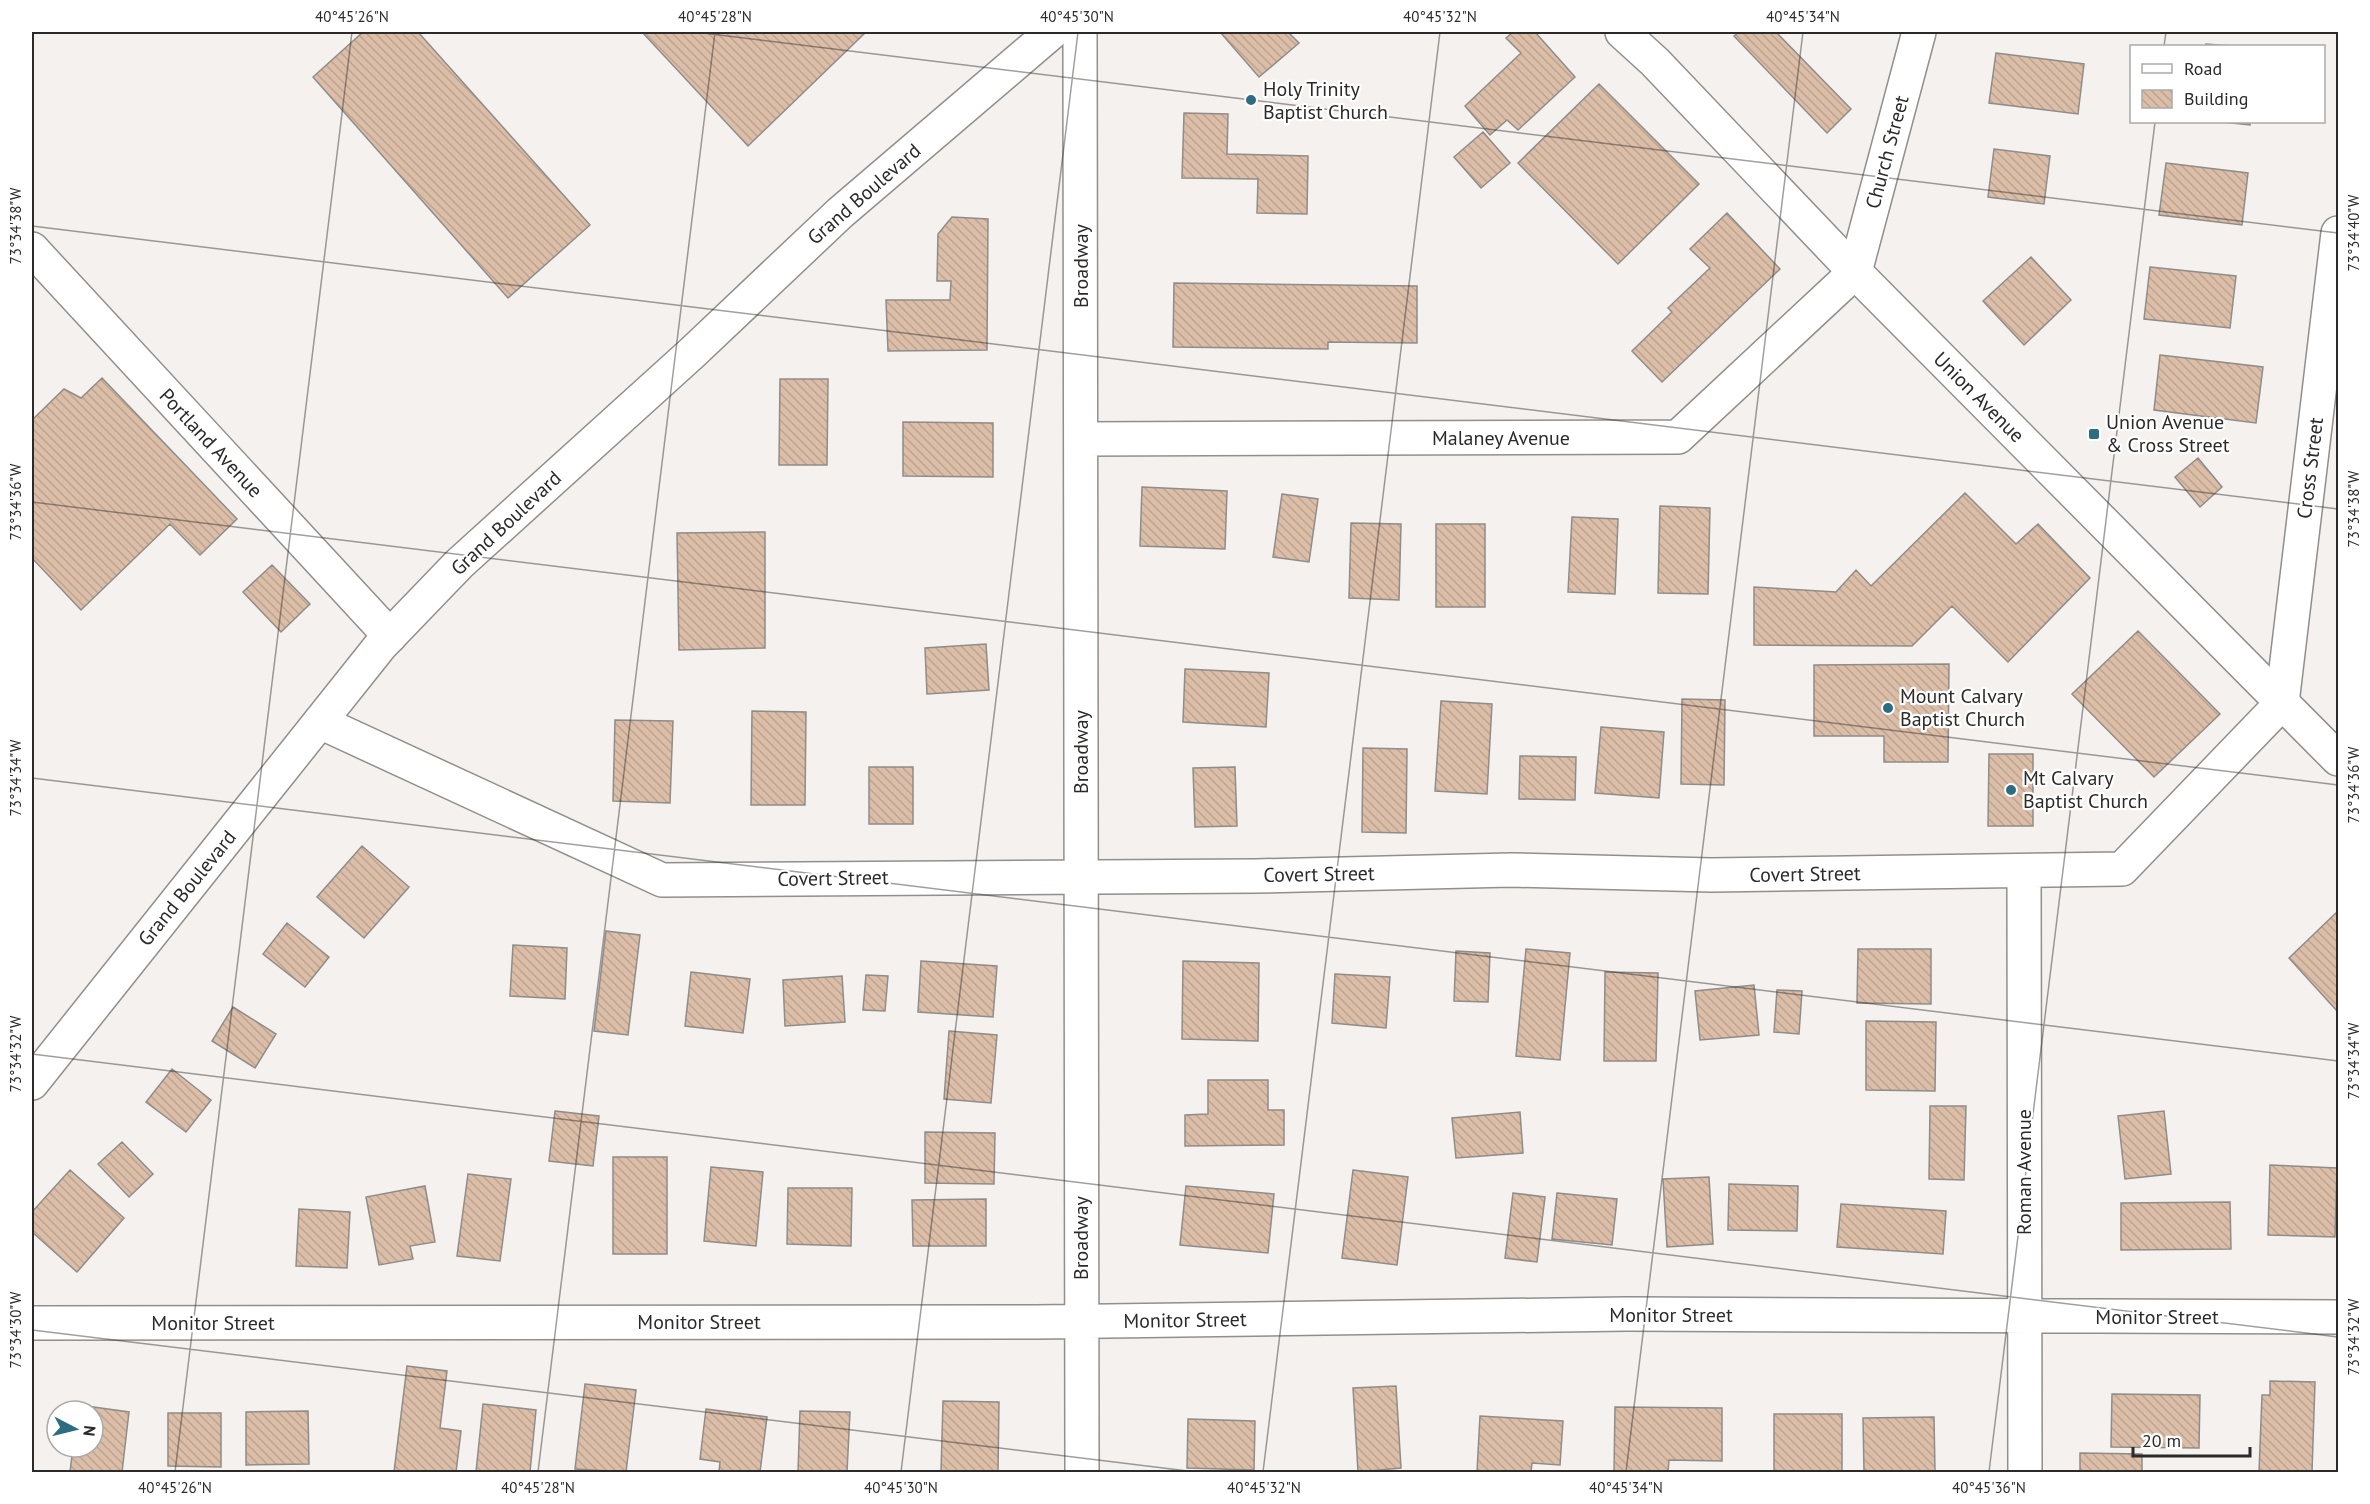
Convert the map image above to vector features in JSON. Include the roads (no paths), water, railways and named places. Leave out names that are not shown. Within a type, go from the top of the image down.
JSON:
[{"type":"street","name":"Grand Boulevard","points":[[32,1083],[390,636],[459,564],[692,353],[840,213],[1052,32]]},
{"type":"street","name":"Broadway","points":[[1080,32],[1082,1473]]},
{"type":"street","name":"Union Avenue","points":[[1622,32],[1655,62],[1855,272],[2338,759]]},
{"type":"street","name":"Church Street","points":[[1855,272],[1919,32]]},
{"type":"street","name":"Cross Street","points":[[2282,703],[2338,233]]},
{"type":"street","name":"Portland Avenue","points":[[32,249],[390,636]]},
{"type":"street","name":"Malaney Avenue","points":[[1082,440],[1678,437],[1855,272]]},
{"type":"street","name":"Covert Street","points":[[320,722],[662,879],[1257,876],[1510,870],[1711,875],[2122,869],[2282,703]]},
{"type":"street","name":"Roman Avenue","points":[[2025,871],[2025,1473]]},
{"type":"street","name":"Monitor Street","points":[[32,1323],[1082,1321],[1626,1314],[2338,1317]]},
{"type":"place","name":"Holy Trinity Baptist Church","points":[[1251,100]]},
{"type":"place","name":"Union Avenue & Cross Street","points":[[2094,434]]},
{"type":"place","name":"Mount Calvary Baptist Church","points":[[1888,708]]},
{"type":"place","name":"Mt Calvary Baptist Church","points":[[2011,790]]}]
